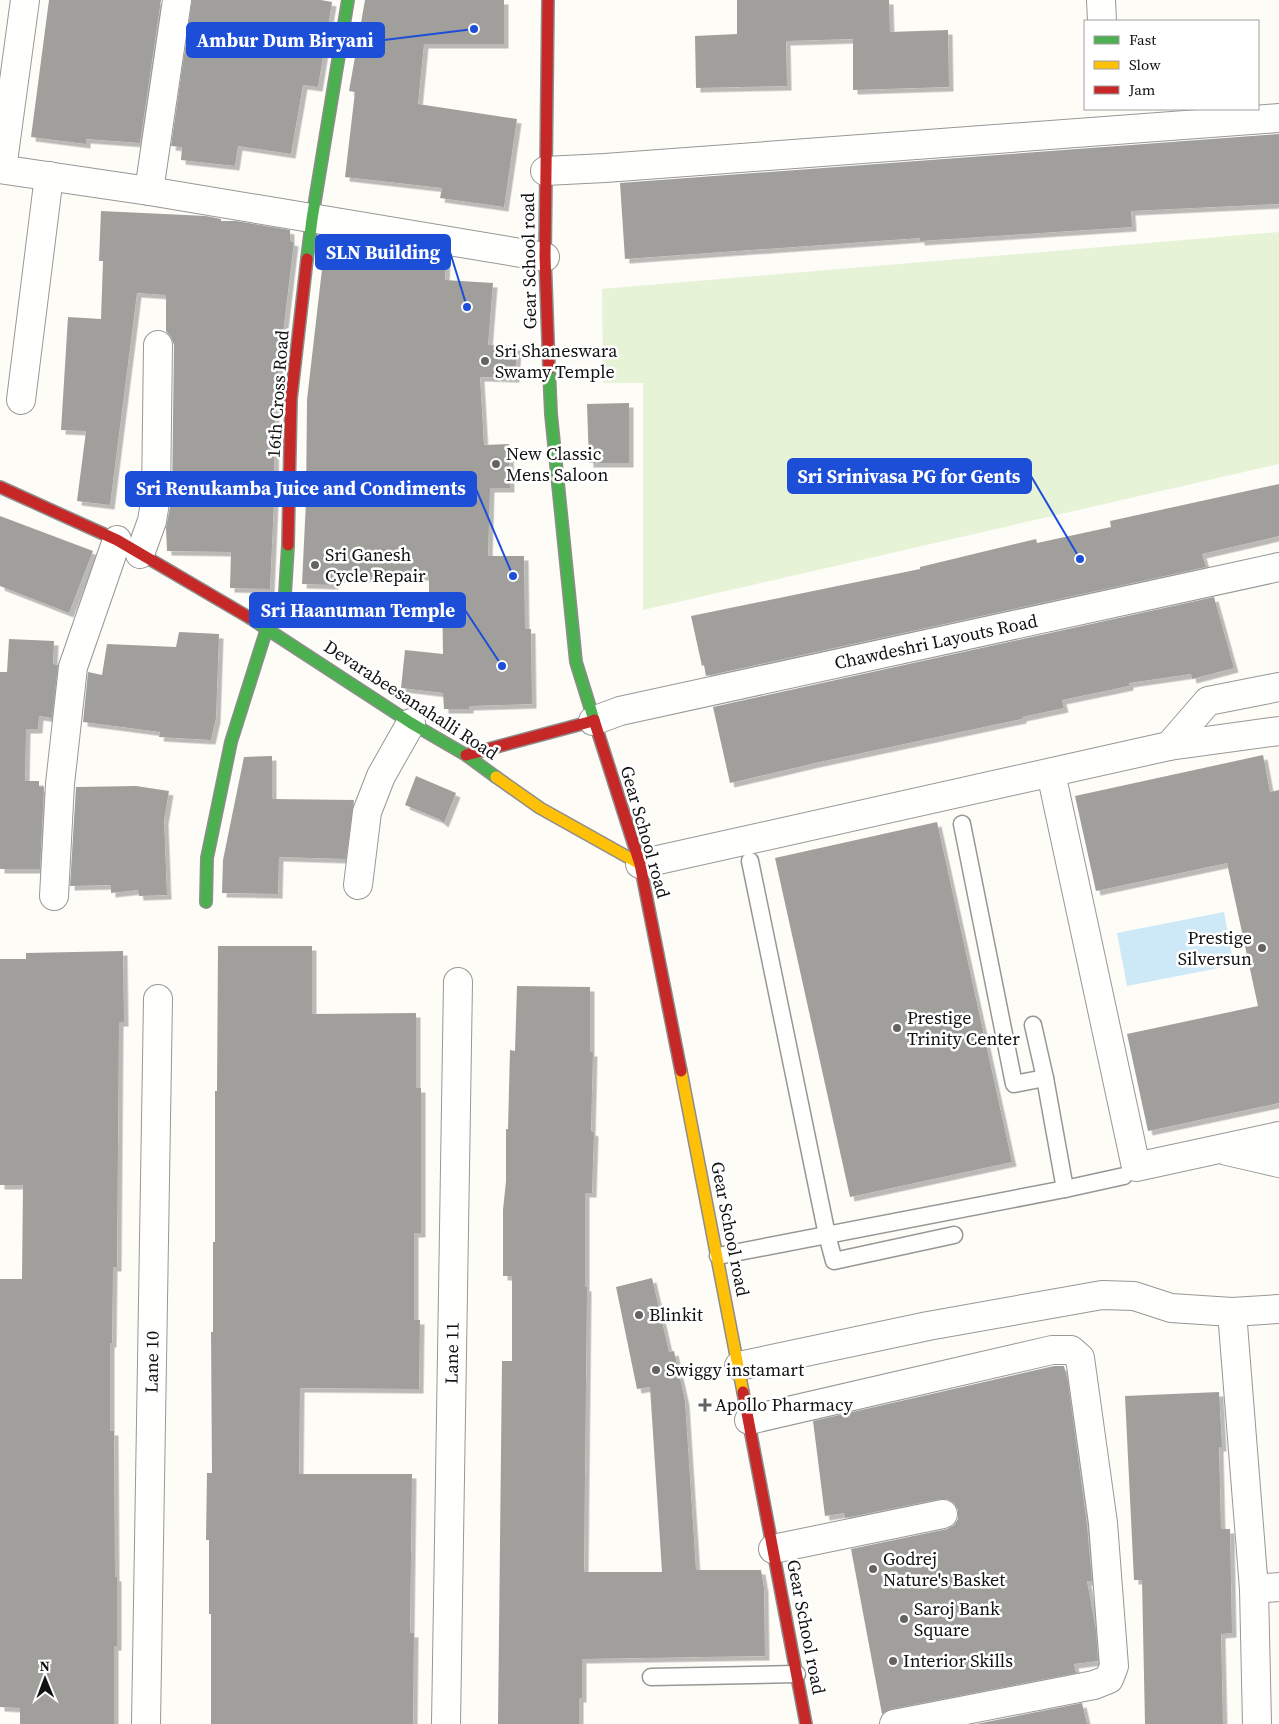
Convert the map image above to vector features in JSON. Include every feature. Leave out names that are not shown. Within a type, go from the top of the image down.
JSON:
[{"type":"street","points":[[25,0],[1,169],[149,191],[545,257]]},
{"type":"street","points":[[149,191],[177,0]]},
{"type":"street","name":"16th Cross Road","points":[[206,902],[207,858],[231,742],[267,628],[285,594],[290,520],[291,400],[312,219],[348,0]]},
{"type":"street","name":"Gear School road","points":[[548,0],[545,257],[551,414],[576,662],[593,721],[640,864],[718,1256],[806,1724]]},
{"type":"street","points":[[1101,0],[1102,20]]},
{"type":"street","points":[[545,171],[1279,118]]},
{"type":"street","points":[[20,400],[49,176]]},
{"type":"street","points":[[140,554],[152,521],[156,496],[158,345]]},
{"type":"street","name":"Devarabeesanahalli Road","points":[[0,487],[117,540],[267,628],[410,723],[466,755],[540,808],[640,864]]},
{"type":"street","points":[[54,896],[60,784],[73,667],[117,540]]},
{"type":"street","name":"Chawdeshri Layouts Road","points":[[593,721],[620,711],[1279,567]]},
{"type":"street","points":[[1169,746],[1208,700],[1279,687]]},
{"type":"street","points":[[466,755],[593,721]]},
{"type":"street","points":[[358,885],[367,812],[381,776],[410,723]]},
{"type":"street","points":[[640,864],[1169,746],[1279,732]]},
{"type":"street","points":[[1052,773],[1136,1167],[1279,1136]]},
{"type":"street","name":"Lane 11","points":[[446,1724],[458,982]]},
{"type":"street","name":"Lane 10","points":[[146,1724],[158,999]]},
{"type":"street","points":[[1220,1149],[1279,1163]]},
{"type":"street","points":[[739,1366],[928,1326],[1102,1295],[1134,1296],[1172,1308],[1232,1312],[1279,1309]]},
{"type":"street","points":[[1232,1312],[1267,1588],[1257,1724]]},
{"type":"street","points":[[749,1420],[1052,1350],[1071,1350],[1080,1358],[1104,1523],[1114,1666],[1109,1678],[1094,1685],[894,1724]]},
{"type":"street","points":[[773,1549],[943,1514]]},
{"type":"lane","points":[[962,824],[1014,1084],[1045,1078]]},
{"type":"lane","points":[[750,861],[827,1235],[834,1261],[954,1235]]},
{"type":"lane","points":[[1033,1025],[1045,1078],[1065,1189]]},
{"type":"lane","points":[[718,1256],[1124,1176]]},
{"type":"lane","points":[[651,1677],[797,1674]]},
{"type":"green space","points":[[1279,232],[1279,464],[643,610],[643,383],[603,383],[602,289]]},
{"type":"water","points":[[1224,912],[1234,965],[1127,986],[1117,933]]},
{"type":"building","points":[[49,0],[161,0],[140,143],[86,139],[86,144],[31,137]]},
{"type":"building","points":[[192,0],[321,0],[332,2],[318,87],[303,85],[291,154],[238,146],[235,166],[181,160],[182,147],[171,146]]},
{"type":"building","points":[[365,0],[504,0],[504,44],[424,44],[418,104],[517,119],[504,207],[440,198],[442,188],[345,177],[355,92],[349,91]]},
{"type":"building","points":[[737,0],[889,0],[890,32],[948,30],[949,87],[853,90],[853,39],[786,41],[787,86],[696,88],[695,36],[737,34]]},
{"type":"building","points":[[1279,134],[1279,204],[1131,211],[1132,227],[920,241],[920,238],[625,259],[620,183]]},
{"type":"building","points":[[101,211],[206,216],[221,219],[221,221],[236,221],[290,230],[290,241],[294,242],[275,399],[274,501],[270,589],[230,588],[231,552],[167,551],[166,528],[172,496],[174,345],[166,331],[166,295],[137,293],[110,505],[77,501],[86,431],[61,430],[68,317],[101,319],[103,261],[99,261]]},
{"type":"building","points":[[325,243],[382,246],[446,256],[445,280],[493,283],[488,345],[517,346],[515,378],[480,377],[484,445],[509,444],[510,488],[490,488],[488,556],[524,556],[525,629],[531,629],[532,704],[469,706],[469,709],[444,709],[443,693],[401,688],[405,650],[443,654],[442,593],[429,593],[429,576],[334,578],[334,585],[302,584],[306,501],[307,400]]},
{"type":"building","points":[[629,403],[629,463],[589,463],[587,404]]},
{"type":"building","points":[[1279,484],[1279,536],[1202,554],[1206,567],[706,676],[704,665],[702,666],[691,616],[920,569],[920,567],[1036,539],[1037,543],[1111,527],[1110,521]]},
{"type":"building","points":[[0,516],[93,551],[69,613],[0,586]]},
{"type":"building","points":[[1214,597],[1234,668],[1192,679],[1191,674],[1129,683],[1129,686],[1062,700],[1064,708],[1022,717],[1022,719],[730,783],[713,707]]},
{"type":"building","points":[[179,632],[219,634],[216,718],[211,740],[159,737],[160,732],[83,722],[88,672],[102,675],[107,644],[176,647]]},
{"type":"building","points":[[9,639],[54,641],[53,664],[58,665],[52,718],[39,716],[38,729],[26,729],[25,781],[39,781],[39,787],[44,787],[40,869],[0,869],[0,672],[7,672]]},
{"type":"building","name":"Prestige Silversun","points":[[1263,755],[1270,792],[1279,790],[1279,1103],[1148,1131],[1127,1034],[1258,1006],[1227,863],[1096,891],[1075,796]]},
{"type":"building","points":[[272,756],[272,799],[354,800],[346,859],[279,857],[278,894],[222,893],[223,860],[244,757]]},
{"type":"building","points":[[416,776],[456,793],[444,823],[439,819],[405,805]]},
{"type":"building","points":[[136,786],[169,791],[164,820],[167,895],[139,896],[138,890],[111,893],[111,885],[70,886],[76,787]]},
{"type":"building","name":"Prestige Trinity Center","points":[[937,822],[1012,1162],[850,1197],[775,858]]},
{"type":"building","points":[[218,946],[312,946],[312,1014],[416,1013],[416,1088],[421,1088],[421,1233],[414,1233],[414,1320],[420,1320],[419,1389],[300,1388],[299,1474],[412,1474],[410,1633],[414,1633],[413,1724],[211,1724],[209,1540],[206,1540],[207,1473],[212,1473],[211,1332],[213,1332],[213,1242],[215,1242],[215,1091],[217,1091]]},
{"type":"building","points":[[123,951],[124,1022],[119,1022],[117,1267],[113,1267],[112,1343],[110,1343],[110,1431],[114,1431],[115,1577],[117,1577],[117,1646],[114,1646],[114,1724],[20,1724],[20,1708],[0,1707],[0,1279],[22,1279],[23,1185],[0,1185],[0,959],[26,959],[26,953]]},
{"type":"building","points":[[517,986],[590,987],[590,1052],[593,1052],[591,1131],[594,1132],[592,1193],[585,1193],[585,1287],[587,1287],[584,1572],[662,1572],[650,1387],[637,1389],[616,1287],[652,1278],[669,1352],[674,1351],[685,1401],[696,1570],[761,1570],[764,1588],[765,1656],[582,1659],[582,1698],[579,1698],[579,1724],[498,1724],[502,1361],[512,1361],[512,1276],[503,1276],[503,1210],[506,1181],[506,1129],[508,1129],[510,1050],[515,1051]]},
{"type":"building","points":[[1054,1366],[1064,1366],[1068,1382],[1087,1525],[1092,1581],[1087,1581],[1096,1630],[1098,1661],[1074,1664],[1076,1673],[891,1709],[882,1714],[851,1549],[947,1529],[954,1525],[958,1519],[958,1510],[954,1503],[947,1499],[940,1499],[845,1518],[844,1513],[825,1516],[813,1421]]},
{"type":"building","points":[[1219,1392],[1222,1447],[1219,1447],[1221,1529],[1230,1529],[1232,1633],[1221,1634],[1223,1724],[1145,1724],[1142,1580],[1134,1580],[1125,1396]]},
{"type":"building","points":[[1082,1703],[1087,1724],[976,1724]]},
{"type":"traffic: fast","points":[[307,259],[348,0]]},
{"type":"traffic: fast","points":[[549,369],[551,414],[576,662],[594,720]]},
{"type":"traffic: fast","points":[[206,902],[207,858],[231,742],[267,628],[285,594],[288,545]]},
{"type":"traffic: fast","points":[[250,618],[411,723],[466,755],[496,777]]},
{"type":"traffic: slow","points":[[496,777],[540,808],[640,864]]},
{"type":"traffic: slow","points":[[681,1071],[743,1392]]},
{"type":"traffic: jam","points":[[548,0],[545,257],[549,369]]},
{"type":"traffic: jam","points":[[288,545],[291,399],[307,259]]},
{"type":"traffic: jam","points":[[0,487],[117,540],[250,618]]},
{"type":"traffic: jam","points":[[594,720],[640,864],[681,1071]]},
{"type":"traffic: jam","points":[[466,755],[593,721]]},
{"type":"traffic: jam","points":[[743,1392],[806,1724]]},
{"type":"place","name":"Ambur Dum Biryani","points":[[474,29]]},
{"type":"place","name":"SLN Building","points":[[467,307]]},
{"type":"place","name":"Sri Shaneswara Swamy Temple","points":[[485,361]]},
{"type":"place","name":"New Classic Mens Saloon","points":[[496,464]]},
{"type":"place","name":"Sri Srinivasa PG for Gents","points":[[1080,559]]},
{"type":"place","name":"Sri Ganesh Cycle Repair","points":[[315,565]]},
{"type":"place","name":"Sri Renukamba Juice and Condiments","points":[[513,576]]},
{"type":"place","name":"Sri Haanuman Temple","points":[[502,666]]},
{"type":"place","name":"Prestige Silversun","points":[[1262,948]]},
{"type":"place","name":"Prestige Trinity Center","points":[[897,1028]]},
{"type":"place","name":"Blinkit","points":[[639,1315]]},
{"type":"place","name":"Swiggy instamart","points":[[656,1370]]},
{"type":"place","name":"Apollo Pharmacy","points":[[705,1405]]},
{"type":"place","name":"Godrej Nature's Basket","points":[[873,1569]]},
{"type":"place","name":"Saroj Bank Square","points":[[904,1619]]},
{"type":"place","name":"Interior Skills","points":[[893,1661]]}]
